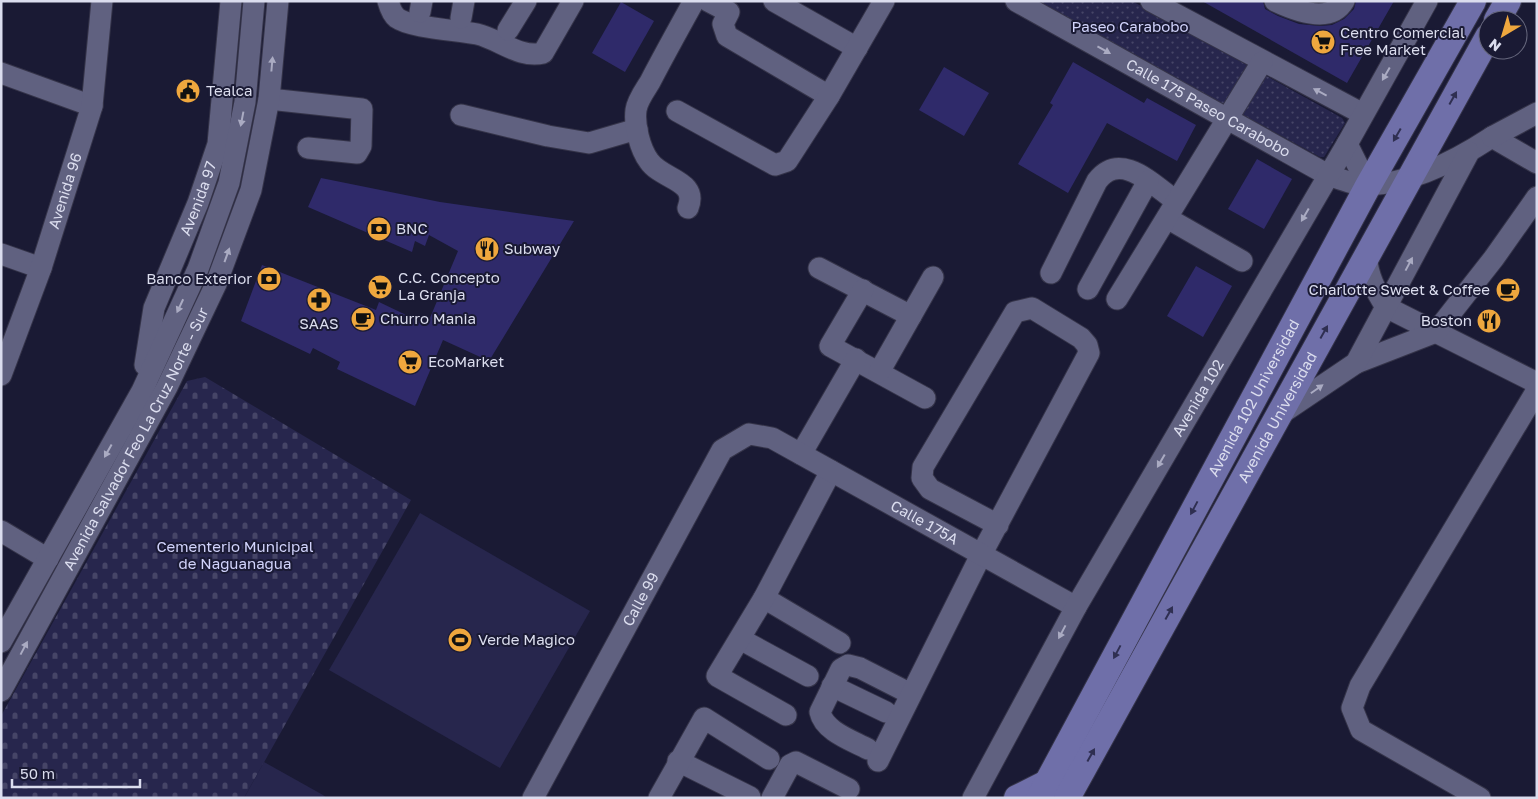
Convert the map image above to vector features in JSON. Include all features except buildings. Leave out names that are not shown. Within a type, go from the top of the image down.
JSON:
[{"type":"main road","name":"Avenida 102 Universidad","points":[[1051,793],[1368,186],[1473,1]]},
{"type":"main road","name":"Avenida Universidad","points":[[1051,793],[1277,417],[1478,54]]},
{"type":"main road","points":[[1017,798],[1051,793]]},
{"type":"street","name":"Avenida 96","points":[[1,375],[41,268],[92,106],[102,1]]},
{"type":"street","name":"Avenida 97","points":[[142,391],[154,308],[198,203],[218,144],[231,1]]},
{"type":"street","name":"Avenida Salvador Feo La Cruz Norte - Sur","points":[[1,642],[142,391],[198,269],[229,183],[245,102],[254,1]]},
{"type":"street","name":"Avenida Salvador Feo La Cruz Norte - Sur","points":[[1,691],[167,387],[216,284],[251,190],[269,99],[278,1]]},
{"type":"street","points":[[388,1],[391,10],[397,18],[410,23],[479,34],[534,55],[543,52],[573,1]]},
{"type":"street","points":[[508,30],[526,1]]},
{"type":"street","points":[[688,208],[692,199],[690,191],[648,161],[637,129],[636,108],[694,1]]},
{"type":"street","points":[[708,1],[732,6],[723,24],[727,36],[829,96]]},
{"type":"street","points":[[774,1],[857,48]]},
{"type":"street","points":[[676,111],[775,165],[787,161],[829,96],[884,1]]},
{"type":"street","name":"Calle 175 Paseo Carabobo","points":[[1016,1],[1046,8],[1228,119],[1328,175],[1368,186],[1408,178],[1469,152],[1492,137],[1537,113]]},
{"type":"street","points":[[1275,1],[1297,11],[1324,14],[1342,6],[1344,1]]},
{"type":"street","name":"Avenida 102","points":[[973,798],[1076,607],[1347,144],[1427,1]]},
{"type":"street","points":[[1153,2],[1262,62],[1363,114]]},
{"type":"street","points":[[1117,299],[1262,62]]},
{"type":"street","points":[[1,73],[92,106]]},
{"type":"street","points":[[269,99],[362,109],[361,146],[357,153],[308,148]]},
{"type":"street","points":[[461,115],[548,136],[589,143],[637,129]]},
{"type":"street","points":[[1492,137],[1537,163]]},
{"type":"street","points":[[1347,144],[1368,186]]},
{"type":"street","points":[[1356,363],[1469,152]]},
{"type":"street","points":[[1051,273],[1097,181],[1105,170],[1116,168],[1129,169],[1148,181],[1171,209],[1242,261]]},
{"type":"street","points":[[1088,289],[1148,181]]},
{"type":"street","points":[[1277,417],[1356,363],[1436,332],[1494,258],[1537,197]]},
{"type":"street","points":[[1,254],[41,268]]},
{"type":"street","points":[[1366,255],[1367,269],[1374,287],[1386,307],[1537,384]]},
{"type":"street","points":[[820,268],[911,316]]},
{"type":"street","points":[[879,372],[933,277]]},
{"type":"street","points":[[863,290],[830,346],[925,398]]},
{"type":"street","points":[[910,694],[860,668],[848,665],[842,670],[832,686],[820,712],[821,720],[826,726],[873,755],[910,694],[981,555],[998,525],[1089,353],[1087,345],[1081,338],[1032,308],[1015,312],[923,467],[922,478],[930,489],[998,525]]},
{"type":"street","points":[[801,454],[856,359]]},
{"type":"street","points":[[1480,798],[1361,730],[1352,708],[1360,686],[1537,390]]},
{"type":"street","name":"Calle 99","points":[[533,798],[722,450],[749,434],[772,438]]},
{"type":"street","name":"Calle 175A","points":[[772,438],[1076,607]]},
{"type":"street","points":[[786,715],[717,676],[764,598],[832,471]]},
{"type":"street","points":[[1,531],[48,559]]},
{"type":"street","points":[[764,598],[840,643]]},
{"type":"street","points":[[740,638],[808,676]]},
{"type":"street","points":[[832,686],[886,712]]},
{"type":"street","points":[[665,796],[678,761],[704,718],[769,760]]},
{"type":"street","points":[[678,761],[750,797]]},
{"type":"street","points":[[772,798],[790,765],[796,762],[849,789]]},
{"type":"green space","name":"Paseo Carabobo","points":[[1034,1],[1132,1],[1342,118],[1345,123],[1324,157],[1320,157]]},
{"type":"green space","name":"Cementerio Municipal de Naguanagua","points":[[205,377],[411,500],[244,798],[1,798],[1,716],[187,381]]},
{"type":"green space","name":"Verde Magico","points":[[420,513],[590,611],[500,768],[329,670]]},
{"type":"green space","points":[[264,762],[323,795],[327,798],[244,798]]},
{"type":"place","name":"Centro Comercial Free Market","points":[[1323,42]]},
{"type":"place","name":"Tealca","points":[[188,91]]},
{"type":"place","name":"BNC","points":[[379,229]]},
{"type":"place","name":"Subway","points":[[487,249]]},
{"type":"place","name":"Banco Exterior","points":[[269,279]]},
{"type":"place","name":"C.C. Concepto La Granja","points":[[380,287]]},
{"type":"place","name":"Charlotte Sweet & Coffee","points":[[1508,290]]},
{"type":"place","name":"SAAS","points":[[319,300]]},
{"type":"place","name":"Churro Mania","points":[[363,319]]},
{"type":"place","name":"Boston","points":[[1489,321]]},
{"type":"place","name":"EcoMarket","points":[[410,362]]},
{"type":"place","name":"Verde Magico","points":[[460,640]]}]
